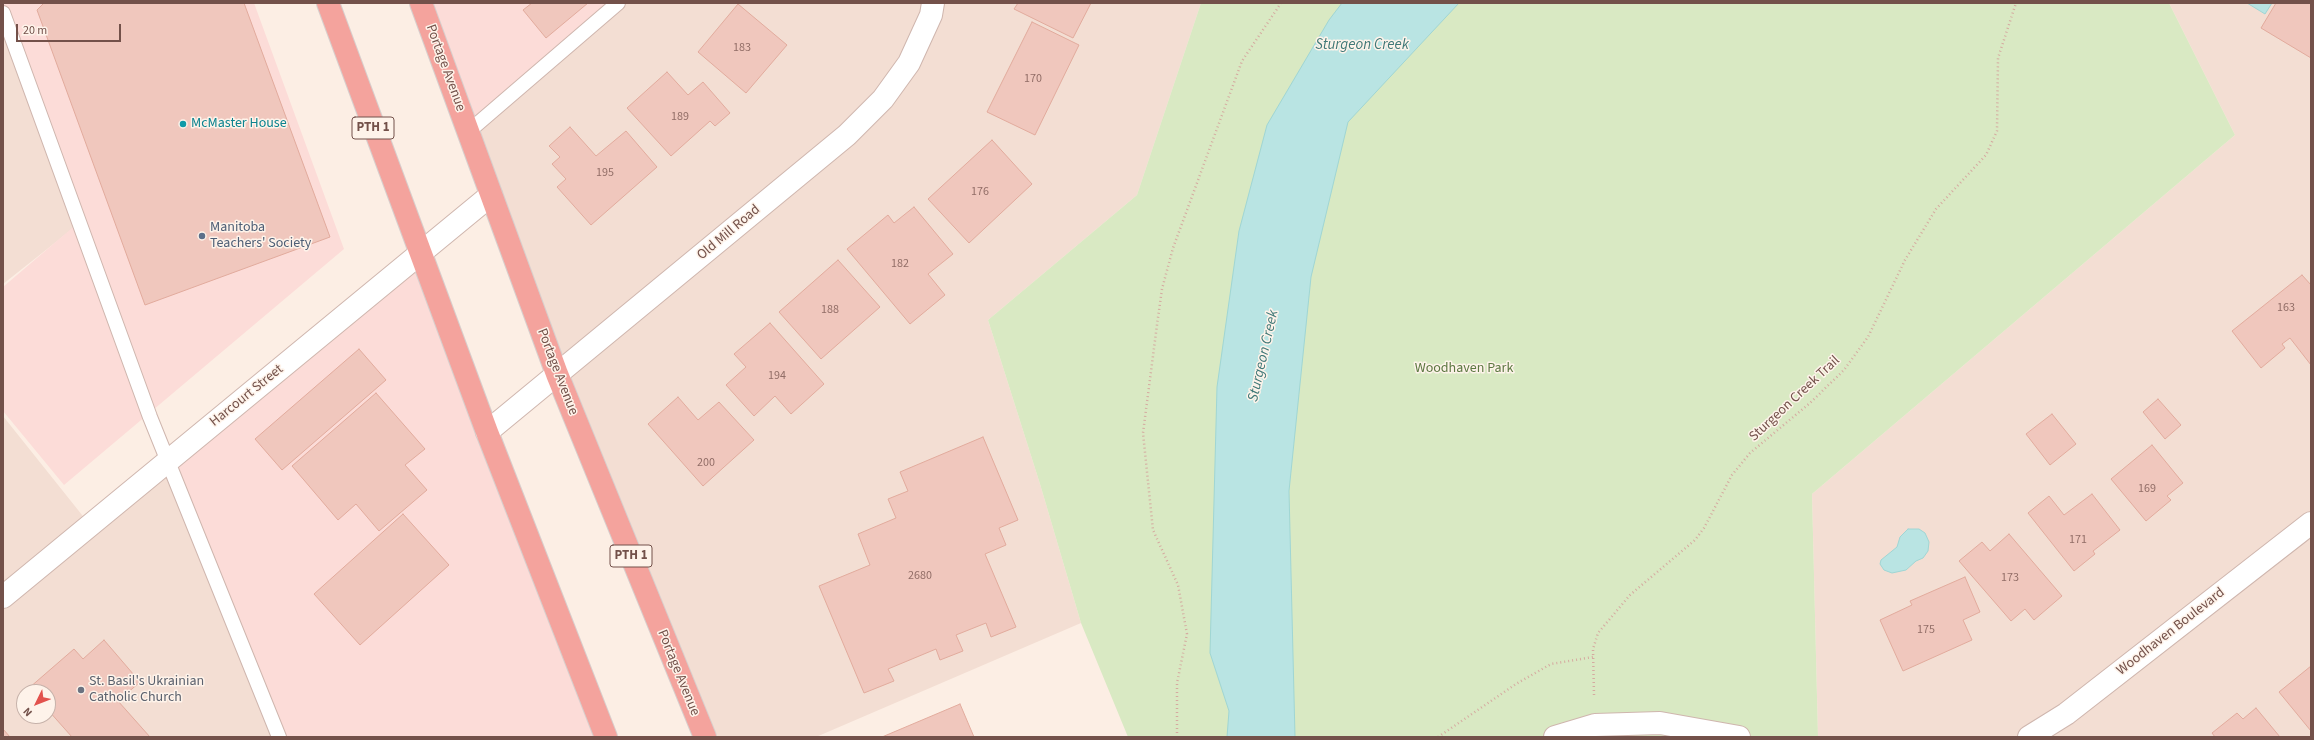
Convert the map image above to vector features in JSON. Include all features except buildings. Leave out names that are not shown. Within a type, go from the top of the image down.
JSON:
[{"type":"highway","name":"PTH 1","points":[[328,3],[487,432],[606,737]]},
{"type":"highway","name":"Portage Avenue","points":[[420,3],[557,374],[705,737]]},
{"type":"street","name":"Old Mill Road","points":[[487,432],[847,135],[883,99],[909,63],[931,15],[934,3]]},
{"type":"street","name":"Harcourt Street","points":[[3,597],[491,195]]},
{"type":"street","name":"Woodhaven Boulevard","points":[[2028,737],[2066,714],[2311,523]]},
{"type":"street","points":[[1556,737],[1595,725],[1660,723],[1739,737]]},
{"type":"lane","points":[[468,132],[618,3]]},
{"type":"lane","points":[[3,13],[168,461],[279,737]]},
{"type":"path","points":[[1177,737],[1176,683],[1187,634],[1178,585],[1153,530],[1143,433],[1162,289],[1173,248],[1242,61],[1281,3]]},
{"type":"path","name":"Sturgeon Creek Trail","points":[[1595,725],[1593,649],[1598,633],[1630,595],[1695,540],[1704,528],[1732,475],[1750,453],[1810,403],[1844,370],[1868,337],[1905,260],[1936,209],[1986,155],[1993,143],[1997,131],[1998,58],[2016,3]]},
{"type":"path","points":[[1438,737],[1516,684],[1551,664],[1593,657]]},
{"type":"shaded area","name":"Manitoba Teachers' Society","points":[[3,3],[254,3],[344,249],[64,485],[3,411],[3,287],[79,222],[3,13]]},
{"type":"shaded area","points":[[421,3],[618,3],[468,132]]},
{"type":"shaded area","points":[[618,3],[1201,3],[1137,195],[988,320],[1040,484],[1081,623],[816,737],[705,737],[468,132]]},
{"type":"shaded area","points":[[2169,3],[2311,3],[2311,737],[1818,737],[1812,494],[2235,135]]},
{"type":"shaded area","points":[[3,13],[80,223],[3,284]]},
{"type":"shaded area","points":[[421,252],[606,737],[279,737],[170,460]]},
{"type":"shaded area","points":[[3,416],[90,525],[3,597]]},
{"type":"shaded area","points":[[167,462],[279,737],[3,737],[3,598]]},
{"type":"green space","name":"Woodhaven Park","points":[[1201,3],[2169,3],[2235,135],[1812,494],[1818,737],[1128,737],[1081,623],[1040,484],[988,320],[1137,195]]},
{"type":"water","name":"Sturgeon Creek","points":[[1342,3],[1459,3],[1348,122],[1311,277],[1289,491],[1295,737],[1227,737],[1229,711],[1210,653],[1217,387],[1239,231],[1267,125],[1329,20]]},
{"type":"water","points":[[2247,3],[2272,3],[2265,14]]},
{"type":"water","points":[[1908,529],[1919,529],[1925,533],[1929,542],[1928,551],[1923,558],[1916,561],[1906,570],[1892,573],[1884,570],[1880,564],[1881,560],[1897,547],[1900,537]]},
{"type":"place","name":"McMaster House","points":[[183,124]]},
{"type":"place","name":"Manitoba Teachers' Society","points":[[202,236]]},
{"type":"place","name":"St. Basil's Ukrainian Catholic Church","points":[[81,690]]}]
